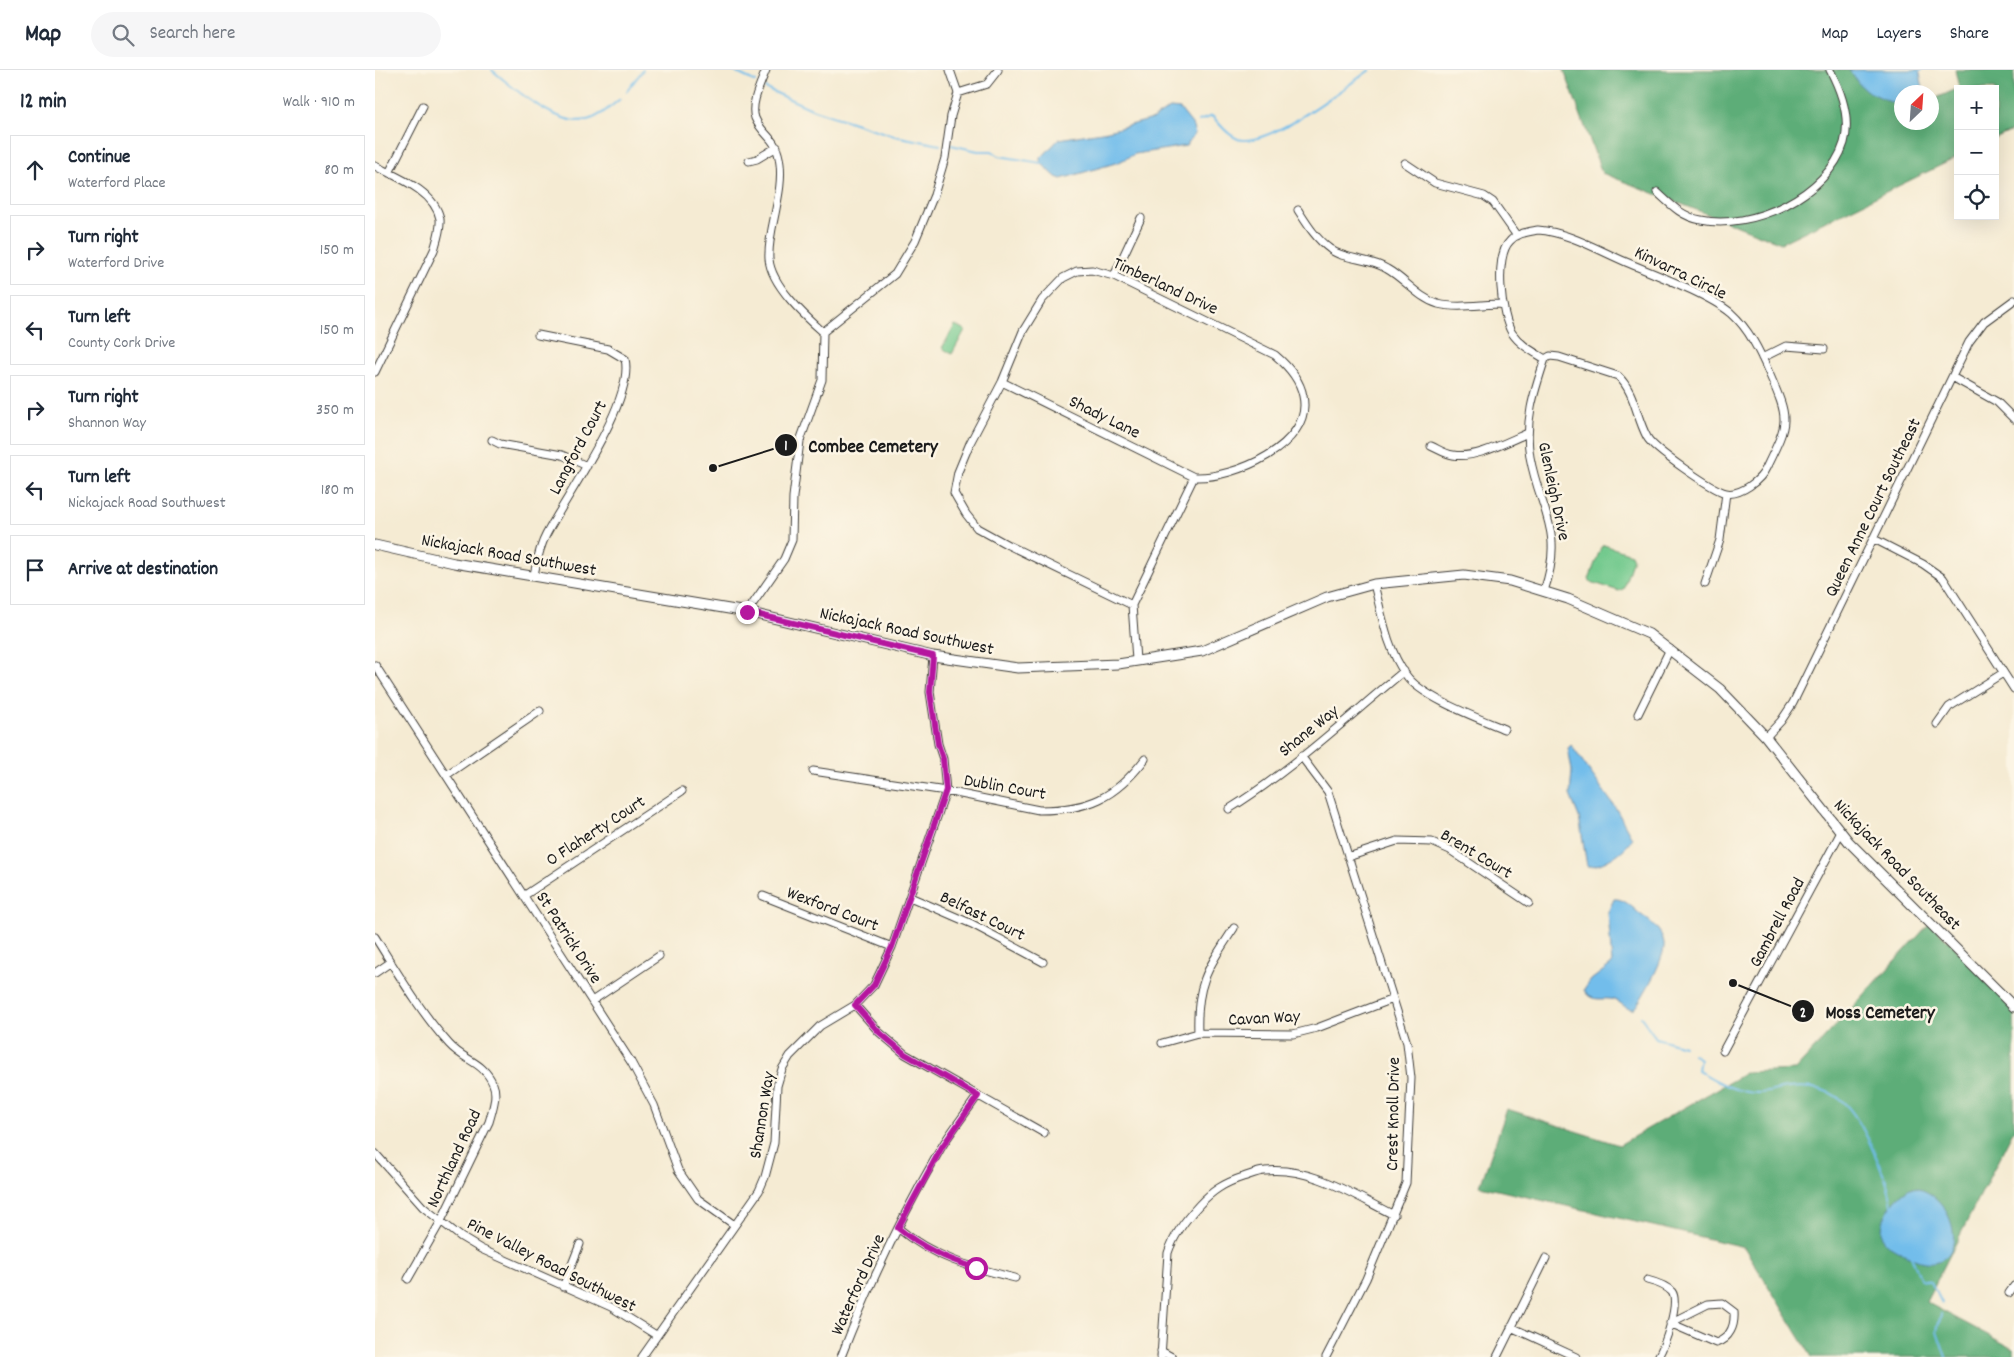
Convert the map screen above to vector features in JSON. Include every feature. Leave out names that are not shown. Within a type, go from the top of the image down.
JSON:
[{"type":"street","points":[[766,70],[759,88],[754,112],[755,118],[777,147],[781,177],[769,260],[776,279],[784,291],[803,315],[823,332]]},
{"type":"street","points":[[747,612],[783,559],[792,540],[793,497],[800,441],[822,380],[823,332],[895,274],[905,258],[934,195],[945,158],[953,104],[958,93],[950,70]]},
{"type":"street","points":[[958,93],[987,84],[998,70]]},
{"type":"street","points":[[1657,192],[1681,213],[1700,220],[1722,222],[1765,216],[1807,192],[1832,166],[1844,142],[1846,116],[1840,89],[1830,70]]},
{"type":"street","points":[[389,173],[423,106]]},
{"type":"street","points":[[749,161],[757,159],[777,147]]},
{"type":"street","points":[[1405,163],[1435,183],[1484,196],[1493,202],[1517,236],[1509,241],[1500,265],[1503,304],[1512,333],[1521,343],[1545,359],[1550,356],[1559,357],[1618,376],[1632,398],[1647,438],[1655,447],[1688,471],[1726,493],[1720,540],[1705,584]]},
{"type":"street","points":[[375,166],[406,182],[435,206],[440,219],[439,231],[424,270],[375,372]]},
{"type":"street","points":[[1298,210],[1313,232],[1331,250],[1347,256],[1366,259],[1387,269],[1431,301],[1448,306],[1503,304]]},
{"type":"street","points":[[1114,276],[1141,218]]},
{"type":"street","name":"Kinvarra Circle","points":[[1517,236],[1522,233],[1538,230],[1554,231],[1714,302],[1730,313],[1741,324],[1763,358],[1784,407],[1785,422],[1783,434],[1764,473],[1756,481],[1733,492],[1726,493]]},
{"type":"street","name":"Timberland Drive","points":[[1132,605],[1007,545],[977,528],[966,514],[954,493],[958,472],[970,443],[1002,382],[1023,331],[1053,288],[1070,274],[1084,269],[1114,276],[1275,355],[1289,367],[1304,397],[1301,419],[1289,440],[1269,455],[1243,468],[1211,478],[1194,476]]},
{"type":"street","name":"Queen Anne Court Southeast","points":[[1766,737],[1781,722],[1793,703],[1973,335],[1995,312],[2014,300]]},
{"type":"street","name":"Langford Court","points":[[534,575],[546,534],[587,466],[617,407],[627,368],[625,358],[608,349],[538,335]]},
{"type":"street","points":[[1763,358],[1786,346],[1824,349]]},
{"type":"street","name":"Glenleigh Drive","points":[[1543,591],[1550,571],[1553,554],[1551,524],[1530,458],[1528,433],[1531,402],[1545,359]]},
{"type":"street","points":[[1952,377],[1997,402],[2014,419]]},
{"type":"street","name":"Shady Lane","points":[[1002,382],[1194,476]]},
{"type":"street","points":[[1431,446],[1446,454],[1463,455],[1483,451],[1528,433]]},
{"type":"street","points":[[493,440],[499,444],[561,455],[587,466]]},
{"type":"street","points":[[1136,660],[1132,605],[1194,476]]},
{"type":"street","points":[[1874,540],[1923,564],[1943,578],[2014,689]]},
{"type":"street","name":"Nickajack Road Southwest","points":[[375,545],[454,562],[747,612],[933,656],[1018,668],[1118,664],[1202,651],[1327,597],[1374,584],[1465,575],[1511,581],[1543,591],[1649,634],[1720,689],[1766,737]]},
{"type":"street","points":[[1374,584],[1386,634],[1404,671],[1417,686],[1431,695],[1504,729]]},
{"type":"street","points":[[1638,714],[1670,649]]},
{"type":"street","name":"Shannon Way","points":[[642,1357],[733,1224],[742,1216],[765,1177],[774,1143],[777,1086],[782,1069],[790,1056],[821,1026],[855,1005],[874,985],[892,947],[946,790],[943,759],[938,744],[930,692],[933,656]]},
{"type":"street","name":"St Patrick Drive","points":[[375,664],[448,774],[631,1062],[654,1105],[678,1170],[698,1199],[733,1224]]},
{"type":"street","name":"Shane Way","points":[[1229,809],[1247,798],[1301,756],[1404,671]]},
{"type":"street","points":[[1937,724],[1949,707],[2003,672]]},
{"type":"street","points":[[448,774],[540,711]]},
{"type":"street","name":"Nickajack Road Southeast","points":[[1766,737],[1841,832],[2014,1007]]},
{"type":"street","name":"Crest Knoll Drive","points":[[1301,756],[1328,792],[1407,1043],[1411,1078],[1406,1182],[1366,1279],[1326,1357]]},
{"type":"street","name":"Dublin Court","points":[[813,771],[946,790],[1039,810],[1073,808],[1098,802],[1118,787],[1145,759]]},
{"type":"street","name":"O Flaherty Court","points":[[525,895],[682,791]]},
{"type":"street","name":"Gambrell Road","points":[[1723,1051],[1841,832]]},
{"type":"street","name":"Brent Court","points":[[1348,857],[1397,841],[1432,842],[1450,850],[1529,903]]},
{"type":"street","name":"Wexford Court","points":[[763,896],[892,947]]},
{"type":"street","name":"Belfast Court","points":[[910,897],[972,924],[1043,962]]},
{"type":"street","points":[[1198,1033],[1197,1007],[1200,987],[1209,965],[1234,928]]},
{"type":"street","name":"Northland Road","points":[[375,936],[440,1033],[457,1053],[481,1066],[494,1086],[493,1109],[489,1122],[441,1221],[408,1279]]},
{"type":"street","points":[[593,1000],[659,956]]},
{"type":"street","points":[[375,973],[391,962]]},
{"type":"street","name":"Cavan Way","points":[[1163,1043],[1198,1033],[1293,1034],[1317,1028],[1393,999]]},
{"type":"street","points":[[855,1005],[879,1032],[905,1054],[1044,1133]]},
{"type":"street","name":"Waterford Drive","points":[[841,1357],[863,1301],[898,1228],[942,1147],[978,1096]]},
{"type":"street","name":"Pine Valley Road Southwest","points":[[375,1153],[423,1207],[481,1249],[611,1307],[656,1335]]},
{"type":"street","points":[[1172,1357],[1161,1354],[1166,1271],[1172,1239],[1191,1213],[1211,1192],[1227,1182],[1264,1170],[1286,1171],[1311,1176],[1334,1185],[1394,1215]]},
{"type":"street","points":[[898,1228],[918,1244],[947,1259],[1015,1278]]},
{"type":"street","points":[[563,1286],[580,1244]]},
{"type":"street","points":[[1497,1357],[1546,1258]]},
{"type":"street","points":[[1647,1280],[1660,1284],[1673,1293],[1674,1307],[1658,1357]]},
{"type":"street","points":[[1722,1303],[1734,1312],[1735,1320],[1729,1335],[1716,1343],[1670,1322],[1708,1304],[1722,1303]]},
{"type":"street","points":[[1511,1327],[1576,1357]]},
{"type":"green space","points":[[1564,70],[1853,70],[1894,92],[1894,130],[1939,130],[1939,97],[1954,90],[1954,159],[1781,243],[1602,173]]},
{"type":"green space","points":[[1955,70],[2014,70],[2014,130],[1999,137],[1999,85],[1958,85]]},
{"type":"green space","points":[[955,325],[965,330],[952,354],[942,348]]},
{"type":"green space","points":[[1604,545],[1631,554],[1633,559],[1623,589],[1619,591],[1591,582],[1589,579],[1601,547]]},
{"type":"green space","points":[[1930,923],[2014,1004],[2014,1129],[1926,1302],[2014,1349],[2014,1357],[1812,1357],[1744,1247],[1480,1186],[1507,1109],[1619,1145],[1747,1072],[1795,1070]]},
{"type":"water","points":[[1849,70],[1919,70],[1922,85],[1894,85],[1894,104],[1867,91],[1859,84]]},
{"type":"water","points":[[1170,108],[1180,109],[1192,124],[1195,133],[1186,146],[1135,154],[1119,162],[1061,179],[1056,177],[1041,163],[1040,159],[1059,139],[1108,131],[1153,119]]},
{"type":"water","points":[[1571,745],[1615,807],[1632,838],[1619,853],[1593,866],[1587,866],[1579,817],[1570,795],[1572,771],[1568,748]]},
{"type":"water","points":[[1614,899],[1625,902],[1651,923],[1661,934],[1664,943],[1658,967],[1634,1009],[1627,1008],[1612,999],[1591,997],[1584,990],[1591,980],[1612,964],[1608,912]]},
{"type":"water","points":[[1910,1188],[1925,1191],[1937,1200],[1947,1213],[1952,1227],[1953,1241],[1949,1253],[1940,1261],[1919,1261],[1885,1243],[1882,1227],[1887,1212],[1898,1198]]},
{"type":"waterway","points":[[492,70],[524,96],[550,112],[575,121],[596,117],[620,99]]},
{"type":"waterway","points":[[627,91],[643,70]]},
{"type":"waterway","points":[[731,70],[756,82]]},
{"type":"waterway","points":[[1199,121],[1212,116],[1234,137],[1238,139],[1252,139],[1287,126],[1370,70]]},
{"type":"waterway","points":[[765,88],[814,110],[895,136],[940,145]]},
{"type":"waterway","points":[[951,145],[978,151],[992,151],[999,156],[1041,163]]},
{"type":"waterway","points":[[1641,1017],[1656,1038],[1684,1046]]},
{"type":"waterway","points":[[1693,1054],[1700,1059],[1698,1070],[1734,1089],[1758,1093],[1804,1087],[1829,1092],[1839,1098],[1855,1116],[1869,1141],[1886,1180],[1892,1205]]},
{"type":"waterway","points":[[1911,1256],[1921,1280],[1931,1282],[1942,1303]]},
{"type":"waterway","points":[[1941,1314],[1937,1331],[1946,1357]]},
{"type":"place","name":"Combee Cemetery","points":[[713,468]]},
{"type":"place","name":"Moss Cemetery","points":[[1733,983]]},
{"type":"route","points":[[747,612],[933,656],[930,692],[938,744],[943,759],[946,790],[892,947],[874,985],[855,1005],[879,1032],[905,1054],[978,1096],[942,1147],[898,1228],[918,1244],[947,1259],[976,1268]]}]
